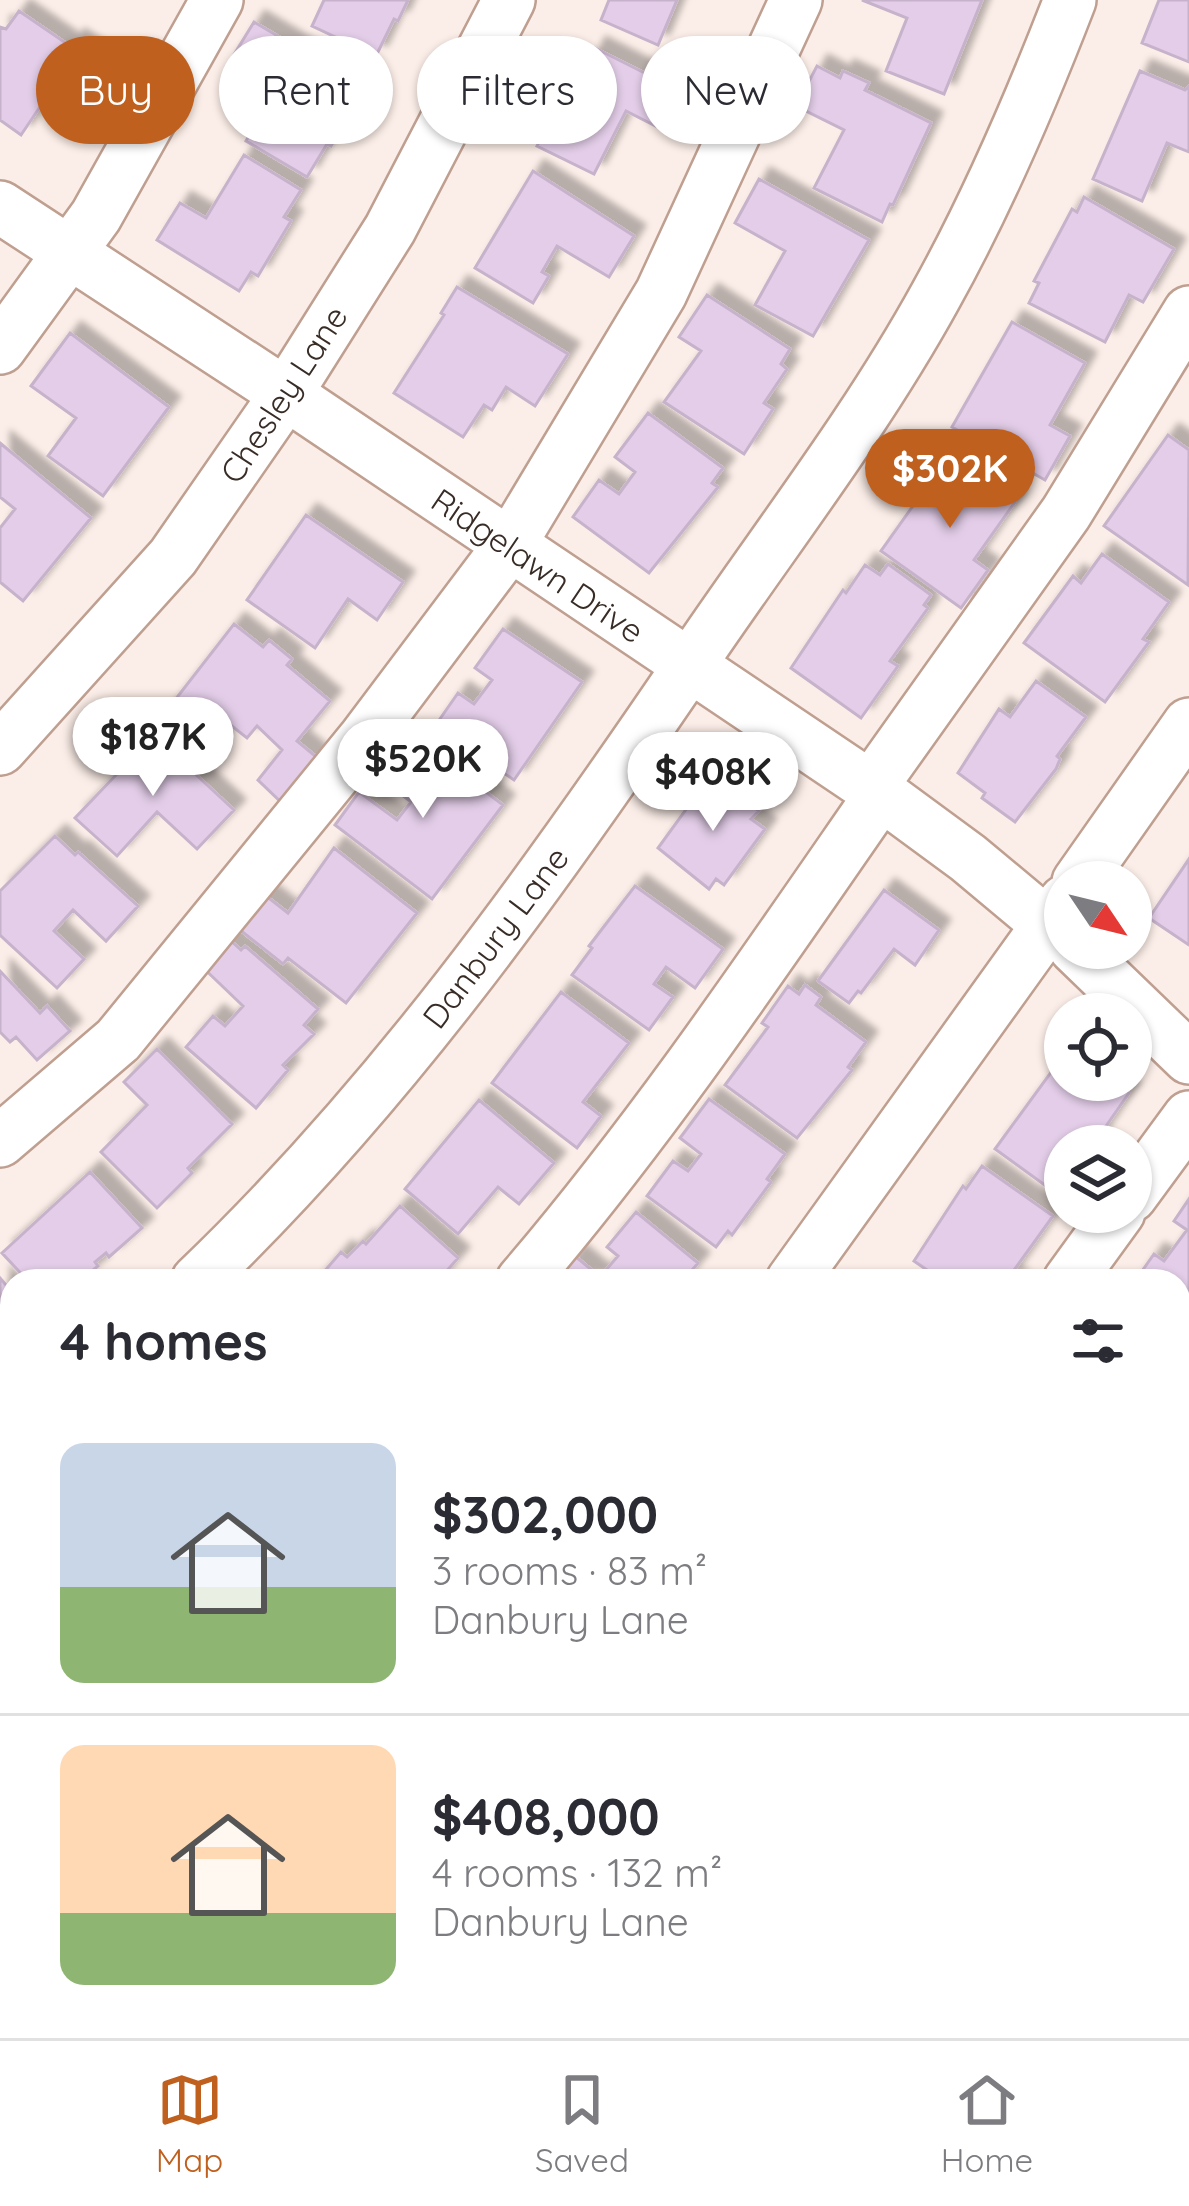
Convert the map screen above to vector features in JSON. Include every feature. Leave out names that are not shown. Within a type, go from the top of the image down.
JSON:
[{"type":"street","points":[[0,348],[70,254],[165,99],[218,0]]},
{"type":"street","name":"Chesley Lane","points":[[0,749],[173,557],[286,394],[390,229],[509,0]]},
{"type":"street","points":[[0,1141],[118,1040],[363,740],[509,546],[661,293],[796,0]]},
{"type":"street","name":"Danbury Lane","points":[[210,1269],[268,1213],[443,1009],[512,920],[866,409],[935,297],[1011,145],[1070,0]]},
{"type":"street","name":"Ridgelawn Drive","points":[[0,207],[876,791],[1044,914]]},
{"type":"street","points":[[532,1269],[574,1221],[712,1036],[1066,513],[1189,312]]},
{"type":"street","points":[[1093,861],[1189,724]]},
{"type":"street","points":[[801,1269],[1044,953]]},
{"type":"street","name":"Ridgelawn Drive","points":[[1103,969],[1189,1058]]},
{"type":"street","points":[[1152,1168],[1189,1118]]},
{"type":"street","points":[[1078,1269],[1104,1233]]},
{"type":"building","points":[[324,0],[408,0],[386,36],[333,36],[312,26]]},
{"type":"building","points":[[609,0],[677,0],[662,36],[641,38],[601,20]]},
{"type":"building","points":[[862,0],[982,0],[944,94],[886,71],[907,18]]},
{"type":"building","points":[[1159,0],[1189,0],[1189,62],[1142,43]]},
{"type":"building","points":[[19,11],[55,36],[36,36],[36,113],[21,135],[0,120],[0,27],[6,29]]},
{"type":"building","points":[[254,22],[278,36],[245,36]]},
{"type":"building","points":[[617,59],[641,71],[641,119],[626,111],[617,129]]},
{"type":"building","points":[[817,66],[840,78],[843,71],[869,83],[865,90],[931,123],[882,222],[814,188],[844,130],[811,114],[811,77]]},
{"type":"building","points":[[1140,71],[1185,90],[1189,86],[1189,152],[1167,143],[1142,201],[1093,179]]},
{"type":"building","points":[[251,144],[327,144],[307,177]]},
{"type":"building","points":[[538,144],[609,144],[594,174]]},
{"type":"building","points":[[244,155],[301,190],[284,217],[291,221],[258,276],[251,272],[239,291],[157,240],[180,203],[206,218]]},
{"type":"building","points":[[533,171],[634,236],[609,277],[557,246],[542,272],[549,276],[533,303],[475,268]]},
{"type":"building","points":[[759,179],[869,240],[813,336],[755,305],[785,251],[735,223]]},
{"type":"building","points":[[1084,197],[1174,249],[1143,302],[1129,295],[1105,342],[1029,303],[1039,283],[1034,281],[1072,209],[1077,212]]},
{"type":"building","points":[[457,287],[568,354],[535,406],[506,387],[492,410],[484,405],[463,437],[394,393]]},
{"type":"building","points":[[707,295],[790,349],[781,364],[787,369],[764,403],[773,409],[744,454],[664,402],[701,351],[679,337]]},
{"type":"building","points":[[1012,322],[1085,363],[1050,425],[1070,436],[1045,480],[952,427]]},
{"type":"building","points":[[70,333],[169,407],[103,496],[48,456],[76,418],[31,386]]},
{"type":"building","points":[[648,413],[723,468],[712,483],[718,487],[649,573],[573,517],[599,480],[619,494],[635,472],[615,457]]},
{"type":"building","points":[[1168,435],[1189,450],[1188,585],[1104,526]]},
{"type":"building","points":[[0,443],[91,518],[23,601],[0,582],[0,528],[15,509],[0,497]]},
{"type":"building","points":[[949,455],[1015,502],[974,560],[988,570],[961,608],[881,551]]},
{"type":"building","points":[[306,515],[403,582],[377,620],[348,599],[315,648],[247,600]]},
{"type":"building","points":[[1102,554],[1169,602],[1143,639],[1149,642],[1105,702],[1024,643],[1073,576],[1081,583]]},
{"type":"building","points":[[888,564],[931,595],[924,605],[928,608],[890,661],[898,666],[861,718],[791,668],[865,565],[880,575]]},
{"type":"building","points":[[234,624],[263,647],[269,640],[292,659],[287,665],[330,701],[297,741],[320,760],[283,804],[258,780],[282,750],[257,726],[247,738],[232,726],[211,752],[164,714]]},
{"type":"building","points":[[503,629],[582,682],[514,780],[435,726],[458,693],[474,704],[492,680],[475,668]]},
{"type":"building","points":[[1036,681],[1086,717],[1057,756],[1056,769],[1015,822],[958,773],[999,709],[1010,717]]},
{"type":"building","points":[[148,730],[234,810],[197,849],[157,812],[117,856],[75,818],[117,774],[112,770]]},
{"type":"building","points":[[419,741],[503,805],[432,899],[335,825],[359,792],[397,820],[411,802],[387,783]]},
{"type":"building","points":[[711,775],[759,811],[751,819],[765,829],[724,885],[716,879],[709,889],[658,848]]},
{"type":"building","points":[[55,836],[138,906],[106,941],[73,910],[54,931],[84,959],[57,988],[0,935],[0,891]]},
{"type":"building","points":[[334,848],[417,913],[346,1003],[288,958],[283,964],[230,922],[256,888],[288,913]]},
{"type":"building","points":[[1189,859],[1189,945],[1152,920]]},
{"type":"building","points":[[635,886],[723,949],[695,988],[666,967],[654,984],[673,997],[649,1030],[572,975]]},
{"type":"building","points":[[884,890],[939,930],[915,965],[894,949],[849,1003],[818,981]]},
{"type":"building","points":[[220,931],[241,950],[245,946],[318,1009],[304,1025],[314,1034],[283,1065],[288,1070],[256,1108],[186,1047],[213,1016],[225,1026],[243,1006],[195,960]]},
{"type":"building","points":[[0,971],[40,1013],[47,1006],[70,1031],[37,1060],[16,1037],[10,1042],[0,1032]]},
{"type":"building","points":[[805,985],[821,997],[816,1005],[866,1042],[848,1067],[852,1070],[797,1138],[725,1085],[768,1027],[762,1023],[788,986],[799,994]]},
{"type":"building","points":[[561,992],[629,1043],[583,1102],[601,1116],[577,1148],[492,1083]]},
{"type":"building","points":[[157,1049],[232,1124],[157,1208],[101,1152],[147,1105],[124,1082]]},
{"type":"building","points":[[1044,1082],[1044,1101],[1123,1101],[1107,1125],[1044,1125],[1044,1185],[995,1149]]},
{"type":"building","points":[[709,1099],[785,1154],[767,1179],[771,1182],[732,1235],[728,1231],[716,1247],[647,1196],[673,1161],[688,1171],[701,1154],[680,1138]]},
{"type":"building","points":[[479,1100],[554,1163],[519,1204],[498,1187],[458,1234],[405,1189]]},
{"type":"building","points":[[982,1166],[1044,1210],[1044,1228],[1015,1269],[926,1269],[914,1261],[963,1186],[966,1189]]},
{"type":"building","points":[[90,1172],[142,1228],[109,1257],[106,1253],[95,1262],[94,1269],[17,1269],[2,1253]]},
{"type":"building","points":[[1189,1199],[1189,1269],[1143,1269],[1154,1254],[1164,1261],[1187,1230],[1174,1221]]},
{"type":"building","points":[[400,1206],[458,1258],[448,1269],[326,1269],[341,1252],[347,1257],[363,1241],[366,1244]]},
{"type":"building","points":[[636,1212],[698,1263],[693,1269],[607,1269],[618,1256],[607,1247]]},
{"type":"building","points":[[575,1256],[590,1269],[565,1269]]}]
